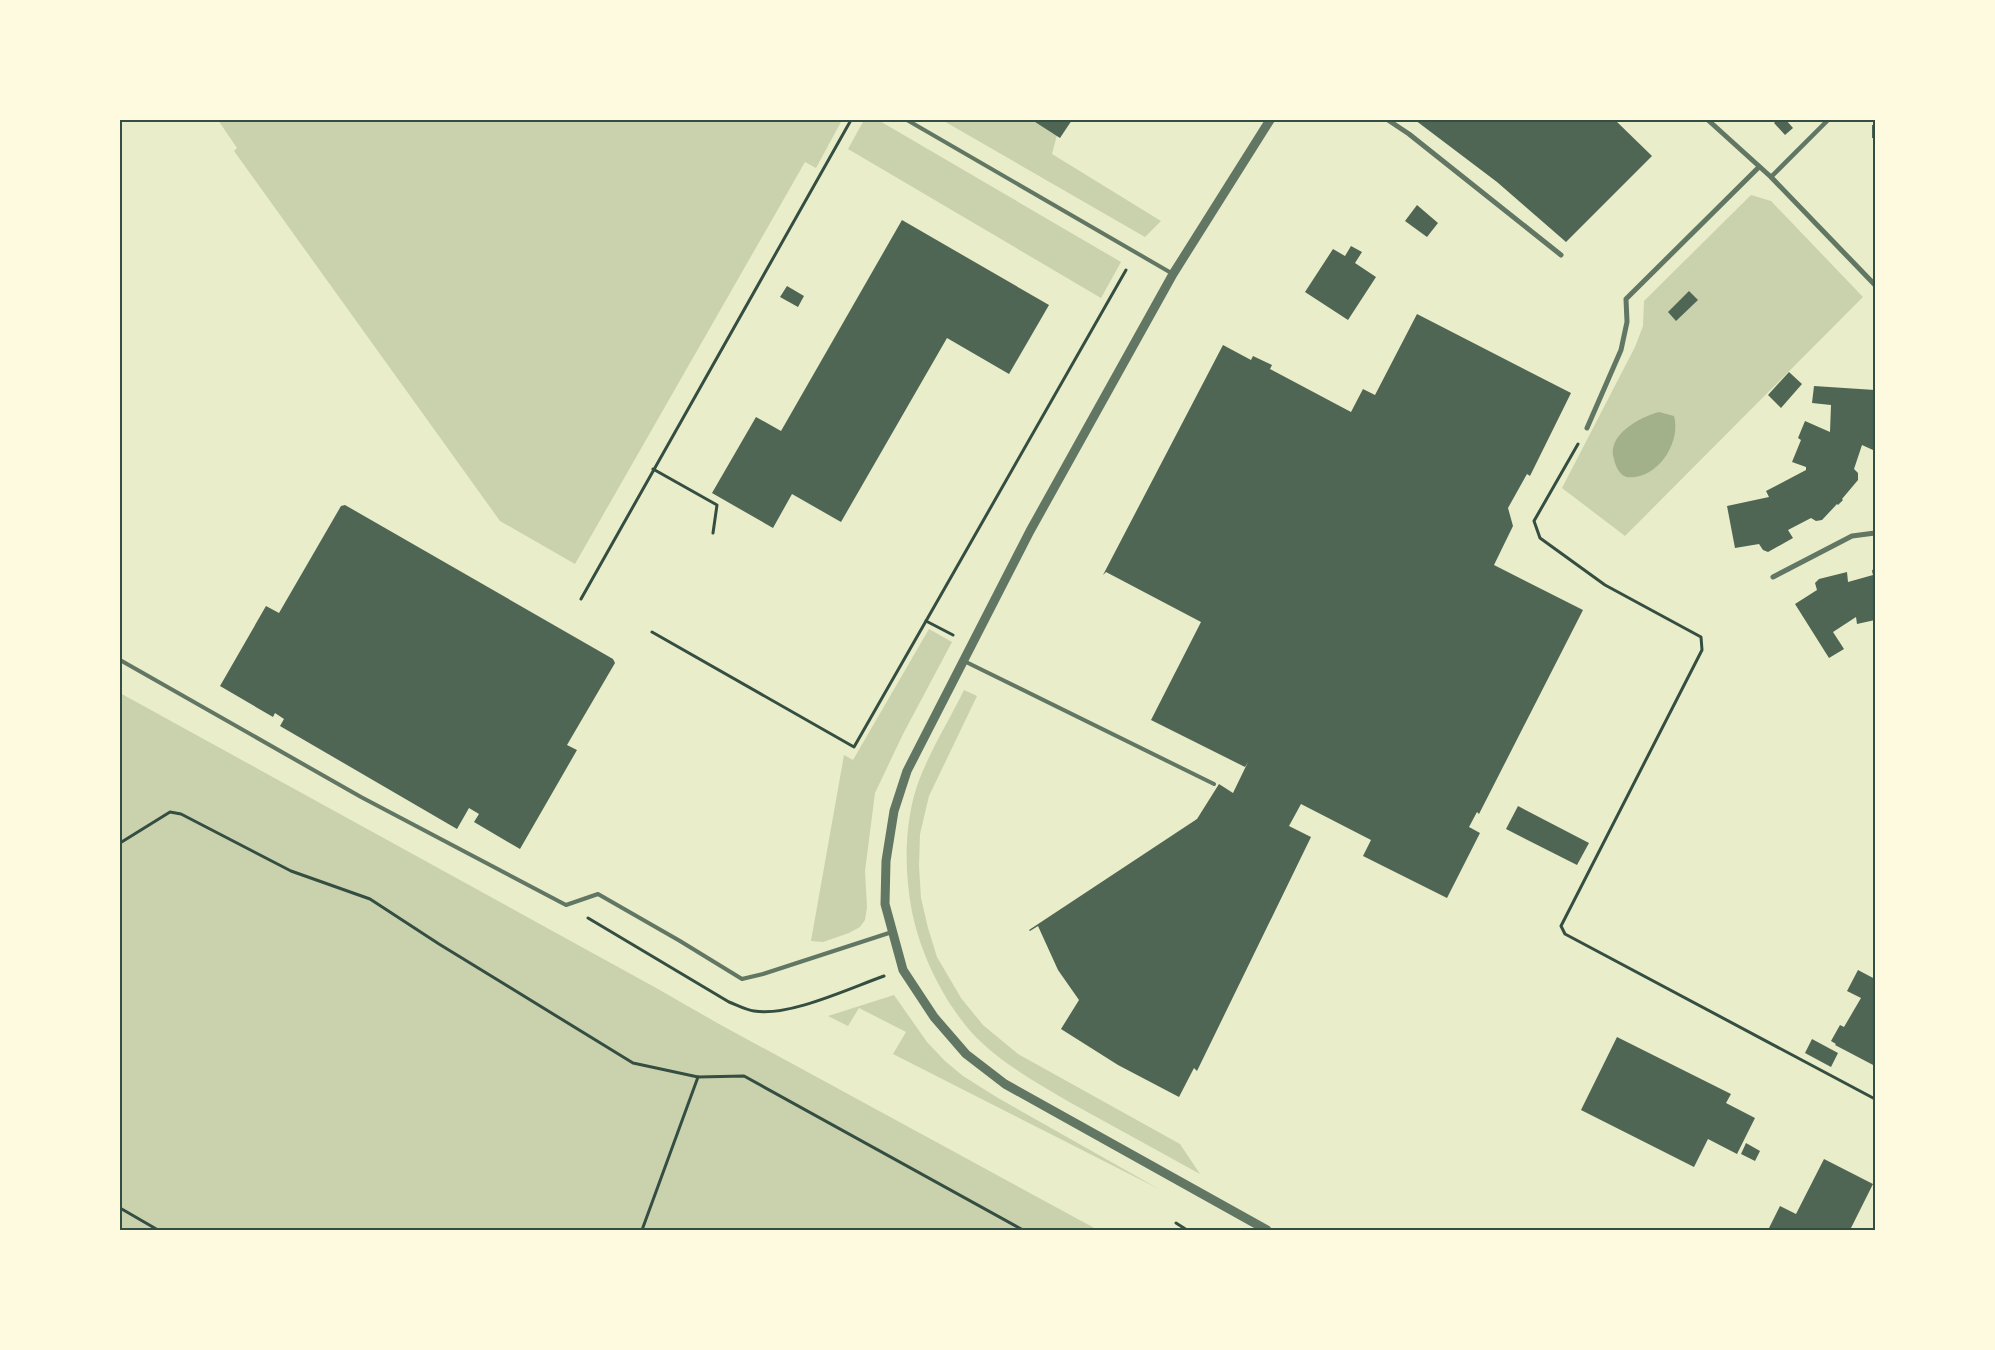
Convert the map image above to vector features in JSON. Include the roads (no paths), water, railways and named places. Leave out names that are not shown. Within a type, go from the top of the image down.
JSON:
[{"type":"street","points":[[1267,1230],[1005,1084],[966,1054],[934,1018],[904,970],[885,904],[886,861],[894,811],[907,770],[1030,531],[1173,274],[1270,120]]},
{"type":"street","points":[[1388,120],[1409,134],[1560,255]]},
{"type":"street","points":[[1708,120],[1771,177],[1875,285]]},
{"type":"street","points":[[1771,177],[1828,120]]},
{"type":"street","points":[[1587,428],[1621,350],[1627,322],[1626,299],[1759,167]]},
{"type":"street","points":[[1773,577],[1852,536],[1875,533]]},
{"type":"lane","points":[[907,120],[1173,274]]},
{"type":"lane","points":[[120,660],[361,797],[566,905],[598,894],[742,979],[763,974],[892,932]]},
{"type":"lane","points":[[964,661],[1214,784]]}]
